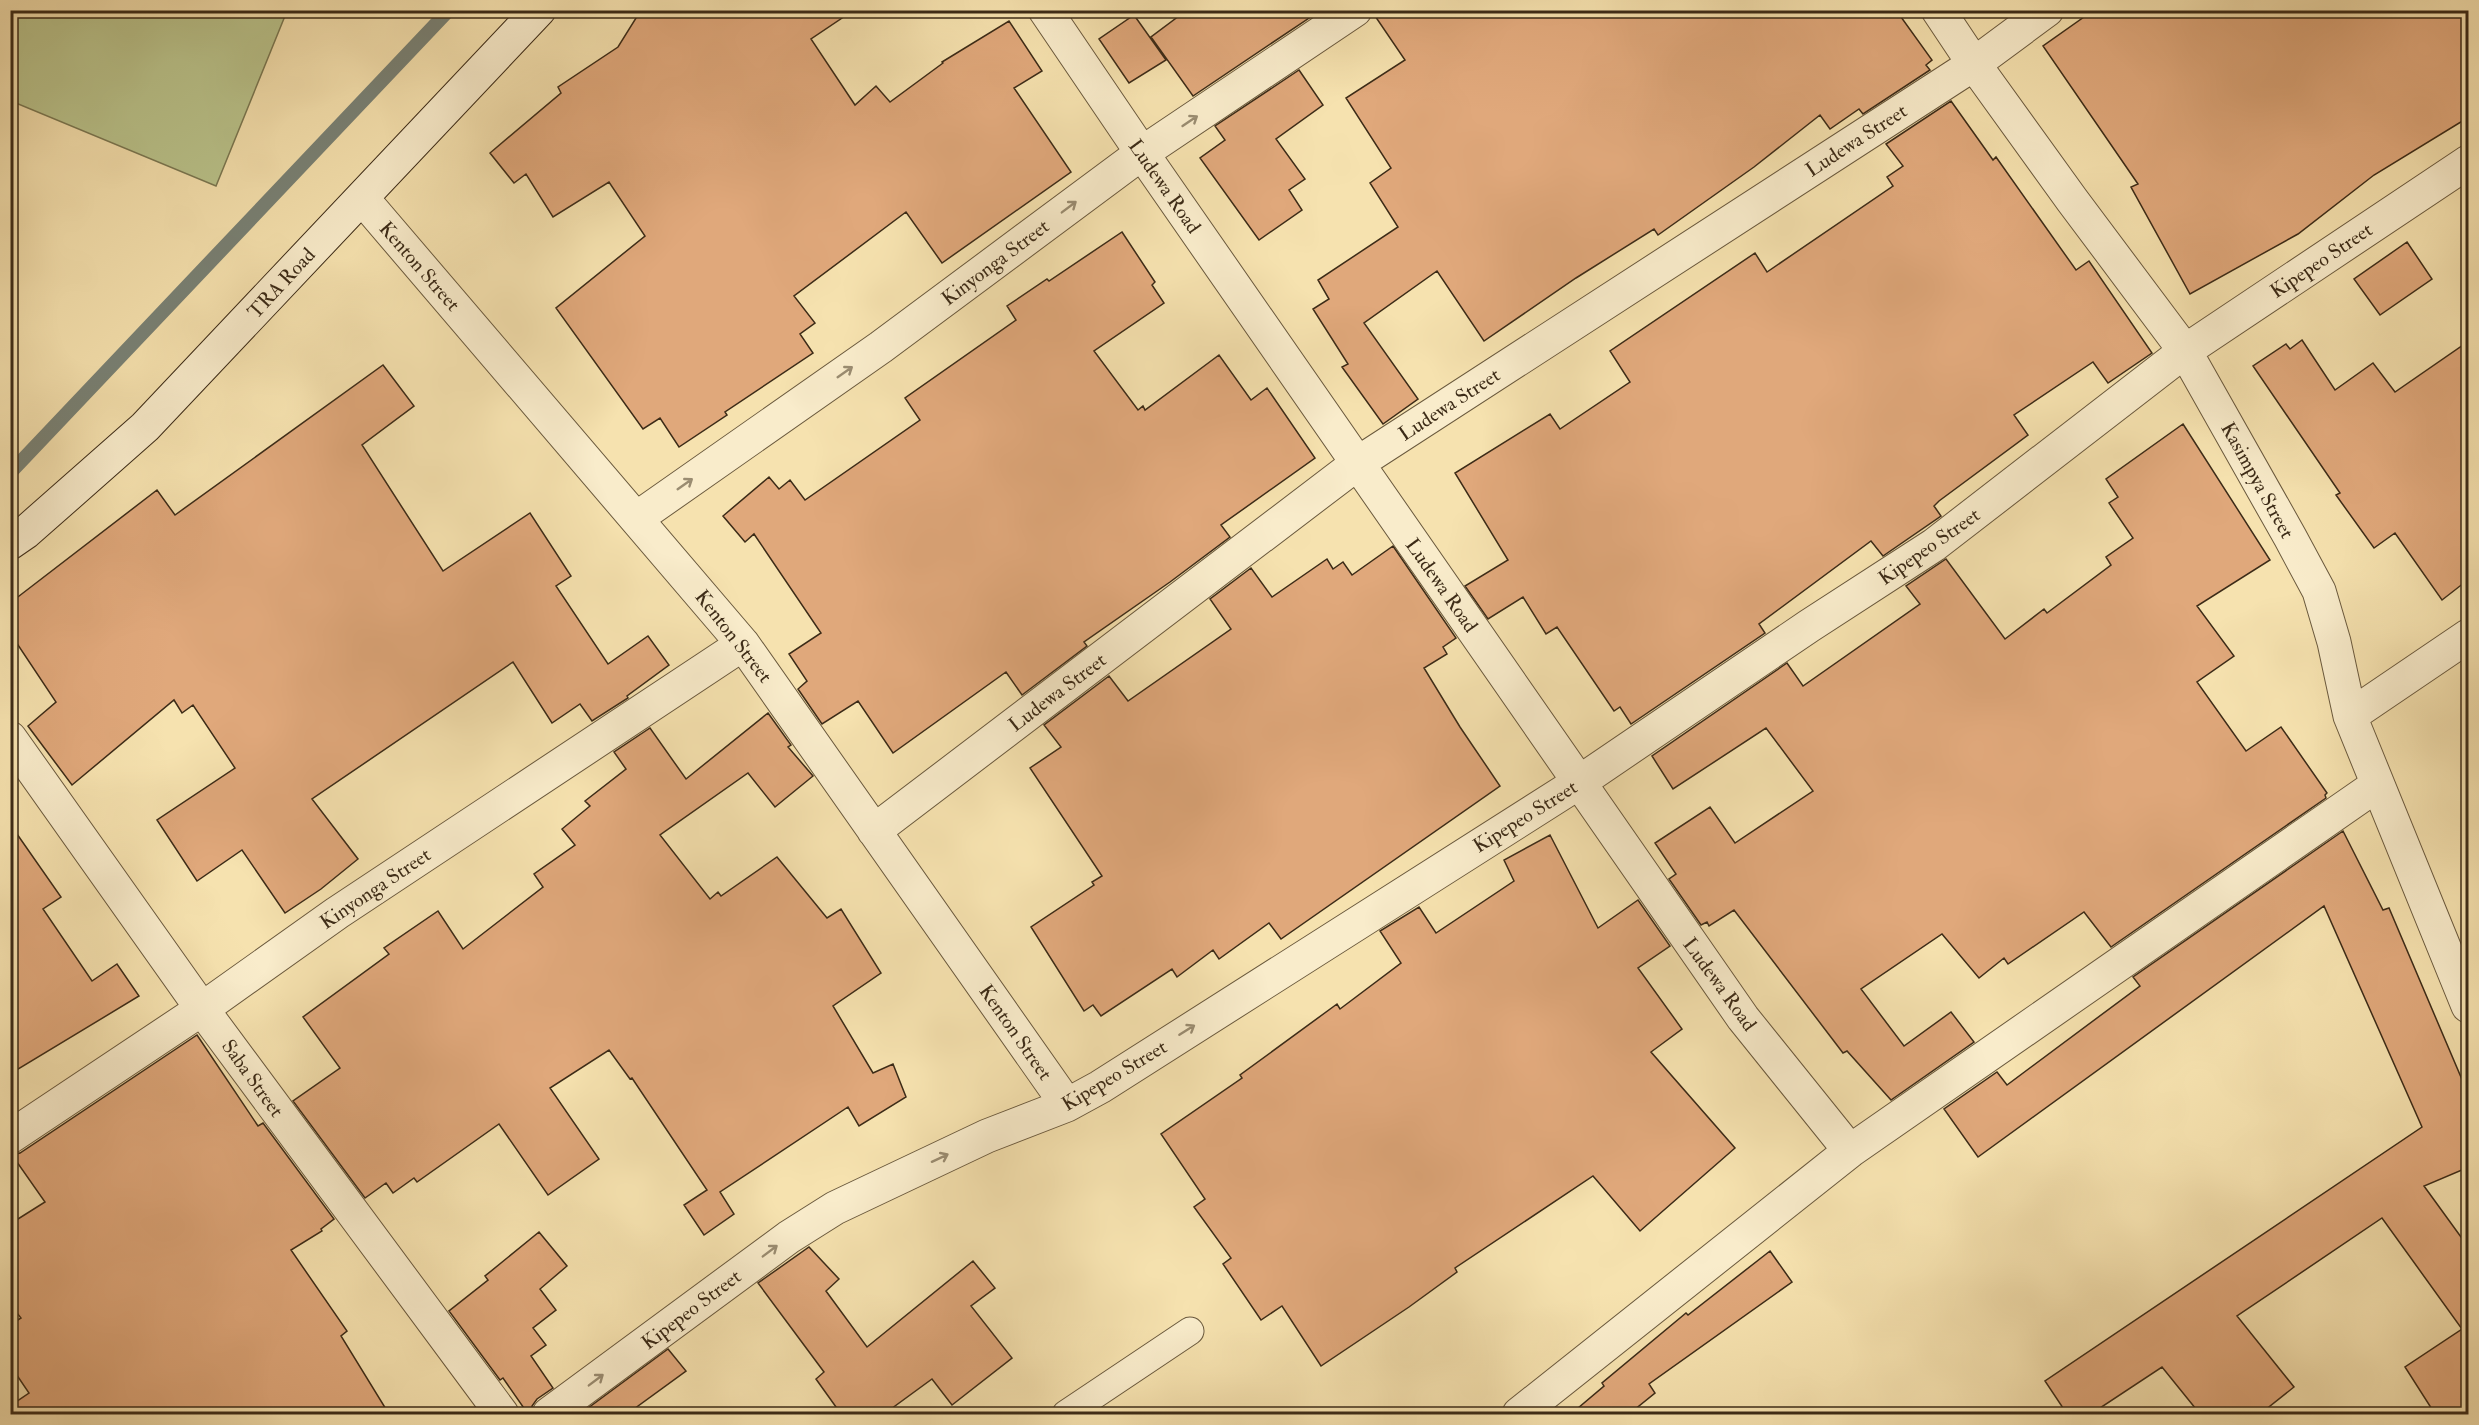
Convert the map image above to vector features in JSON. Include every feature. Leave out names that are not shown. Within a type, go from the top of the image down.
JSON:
[{"type":"street","name":"TRA Road","points":[[10,543],[26,532],[145,427],[539,10]]},
{"type":"street","name":"Ludewa Road","points":[[1045,10],[1578,783],[1743,1018],[1850,1151]]},
{"type":"street","name":"Kinyonga Street","points":[[637,518],[881,347],[1142,153],[1355,10]]},
{"type":"street","name":"Kasimpya Street","points":[[1938,10],[1974,64],[2185,351],[2319,591],[2334,642],[2350,716],[2469,1006]]},
{"type":"street","name":"Ludewa Street","points":[[874,831],[1358,464],[1974,64],[2047,10]]},
{"type":"street","name":"Kipepeo Street","points":[[549,1414],[789,1237],[835,1208],[987,1136],[1067,1105],[1100,1087],[1578,783],[1799,632],[1934,545],[2185,351],[2469,162]]},
{"type":"street","name":"Kenton Street","points":[[362,198],[743,644],[1067,1105]]},
{"type":"street","points":[[2350,716],[2469,636]]},
{"type":"street","name":"Kinyonga Street","points":[[10,1137],[202,1009],[337,913],[743,644]]},
{"type":"street","name":"Saba Street","points":[[10,738],[202,1009],[501,1414]]},
{"type":"street","points":[[1519,1414],[1850,1151],[2377,785]]},
{"type":"lane","points":[[1066,1414],[1190,1331]]},
{"type":"green space","points":[[10,11],[287,11],[216,186],[11,101]]},
{"type":"building","points":[[641,10],[854,10],[811,39],[855,105],[876,86],[890,102],[942,62],[1009,21],[1042,71],[1014,88],[1071,172],[942,263],[906,212],[794,296],[815,323],[800,334],[813,353],[725,412],[727,415],[679,447],[660,418],[643,429],[556,308],[645,236],[609,182],[553,217],[526,174],[514,183],[490,153],[561,93],[558,87],[618,47]]},
{"type":"building","points":[[1187,10],[1321,10],[1193,96],[1151,37]]},
{"type":"building","points":[[1373,10],[1896,10],[1932,60],[1926,65],[1930,70],[1863,114],[1859,109],[1830,129],[1820,115],[1754,167],[1658,235],[1654,229],[1576,278],[1484,341],[1437,271],[1364,323],[1418,399],[1383,424],[1342,367],[1348,364],[1313,309],[1329,299],[1318,280],[1398,227],[1370,183],[1391,168],[1346,98],[1405,60]]},
{"type":"building","points":[[2094,10],[2469,10],[2469,117],[2374,175],[2298,234],[2190,294],[2131,187],[2138,184],[2043,46]]},
{"type":"building","points":[[1134,15],[1166,60],[1129,83],[1099,39]]},
{"type":"building","points":[[1299,70],[1323,105],[1276,139],[1305,179],[1289,190],[1302,210],[1259,240],[1200,158],[1225,140],[1215,126]]},
{"type":"building","points":[[1951,101],[1993,160],[1996,157],[2076,270],[2089,261],[2152,353],[2108,383],[2093,362],[2014,415],[2028,435],[1939,501],[1934,506],[1941,516],[1883,556],[1871,541],[1759,624],[1765,633],[1631,724],[1620,707],[1614,711],[1557,627],[1546,634],[1523,597],[1488,619],[1465,586],[1508,560],[1455,473],[1550,414],[1560,429],[1630,382],[1610,351],[1755,253],[1767,272],[1893,186],[1887,177],[1903,166],[1886,144]]},
{"type":"building","points":[[1122,232],[1155,282],[1152,285],[1164,303],[1094,351],[1138,410],[1143,406],[1145,410],[1219,355],[1251,400],[1267,388],[1315,458],[1221,525],[1230,537],[1084,642],[1087,646],[1022,695],[1006,672],[893,753],[858,701],[822,724],[798,689],[807,681],[789,654],[821,633],[754,534],[745,542],[723,516],[769,477],[779,489],[790,480],[805,500],[920,420],[905,398],[1016,320],[1007,306]]},
{"type":"building","points":[[2407,242],[2432,279],[2380,315],[2354,279]]},
{"type":"building","points":[[2302,340],[2335,390],[2373,363],[2395,392],[2469,341],[2469,579],[2442,600],[2395,533],[2374,548],[2336,495],[2340,493],[2253,366],[2286,344],[2290,349]]},
{"type":"building","points":[[383,365],[414,406],[362,445],[443,571],[530,513],[571,576],[556,586],[608,664],[648,636],[669,665],[627,696],[628,698],[592,721],[580,704],[552,723],[513,662],[312,799],[358,859],[321,889],[285,913],[242,850],[197,881],[157,820],[235,768],[193,705],[182,713],[174,700],[72,785],[28,726],[56,702],[10,633],[10,603],[157,490],[175,515]]},
{"type":"building","points":[[2183,424],[2270,560],[2197,606],[2234,656],[2197,682],[2246,751],[2281,727],[2327,793],[2326,798],[2111,947],[2084,912],[2008,964],[2004,958],[1979,978],[1942,934],[1861,989],[1904,1046],[1951,1012],[1974,1042],[1891,1100],[1847,1051],[1843,1053],[1734,910],[1709,926],[1707,922],[1701,925],[1669,879],[1676,874],[1655,843],[1710,807],[1735,843],[1813,791],[1766,728],[1673,789],[1652,756],[1787,663],[1803,686],[1920,604],[1906,586],[1946,559],[2005,639],[2044,609],[2047,613],[2111,565],[2106,557],[2133,538],[2109,503],[2118,497],[2106,479]]},
{"type":"building","points":[[1393,546],[1456,638],[1443,647],[1447,654],[1424,668],[1500,786],[1281,939],[1269,923],[1219,959],[1213,950],[1177,977],[1172,969],[1101,1016],[1093,1005],[1084,1011],[1031,927],[1094,885],[1092,882],[1102,876],[1030,768],[1061,747],[1044,725],[1109,676],[1128,701],[1231,629],[1210,599],[1251,568],[1272,597],[1327,559],[1333,569],[1343,562],[1352,575]]},
{"type":"building","points":[[768,713],[791,745],[788,747],[813,776],[775,807],[748,773],[660,835],[710,899],[718,892],[721,896],[777,857],[827,918],[841,909],[881,973],[833,1006],[873,1073],[893,1064],[906,1097],[859,1126],[848,1107],[720,1192],[734,1214],[704,1235],[684,1205],[707,1190],[632,1078],[630,1079],[609,1050],[550,1088],[599,1159],[548,1195],[499,1124],[417,1182],[414,1178],[393,1193],[386,1183],[365,1198],[293,1101],[340,1068],[303,1017],[389,954],[384,948],[438,911],[463,949],[543,887],[534,874],[575,845],[562,829],[590,806],[585,801],[626,769],[614,752],[650,728],[686,779]]},
{"type":"building","points":[[10,824],[61,897],[43,909],[92,981],[117,964],[139,996],[10,1074]]},
{"type":"building","points":[[2343,831],[2383,910],[2389,908],[2469,1096],[2469,1167],[2424,1186],[2469,1248],[2469,1414],[2435,1414],[2405,1367],[2462,1329],[2382,1218],[2237,1316],[2294,1387],[2260,1414],[2200,1414],[2162,1367],[2091,1414],[2067,1414],[2045,1381],[2422,1127],[2324,906],[1978,1157],[1944,1109],[1997,1072],[2007,1085],[2140,986],[2133,977]]},
{"type":"building","points":[[1550,835],[1598,928],[1638,900],[1670,946],[1638,968],[1682,1029],[1651,1052],[1735,1148],[1640,1231],[1593,1176],[1455,1268],[1457,1272],[1321,1366],[1282,1306],[1261,1320],[1223,1264],[1231,1258],[1194,1207],[1205,1199],[1161,1134],[1242,1078],[1240,1075],[1337,1004],[1340,1009],[1401,963],[1380,931],[1419,907],[1436,933],[1514,881],[1504,860]]},
{"type":"building","points":[[197,1035],[258,1126],[263,1123],[334,1219],[321,1229],[322,1231],[291,1250],[347,1331],[341,1336],[389,1414],[10,1414],[10,1406],[29,1393],[10,1365],[10,1325],[21,1318],[10,1304],[10,1224],[45,1202],[12,1155],[20,1153]]},
{"type":"building","points":[[539,1232],[567,1266],[540,1289],[556,1310],[533,1328],[546,1345],[531,1356],[553,1388],[537,1399],[532,1406],[531,1414],[528,1414],[503,1378],[500,1380],[449,1311],[488,1280],[485,1276]]},
{"type":"building","points":[[809,1247],[839,1279],[826,1291],[867,1347],[973,1261],[995,1288],[971,1306],[1012,1358],[952,1405],[932,1379],[884,1414],[841,1414],[816,1379],[824,1372],[758,1283]]},
{"type":"building","points":[[1770,1251],[1792,1282],[1649,1384],[1655,1393],[1629,1414],[1571,1414],[1604,1386],[1602,1383],[1686,1313],[1688,1315]]},
{"type":"building","points":[[668,1349],[686,1371],[627,1414],[580,1414]]},
{"type":"waterway","points":[[10,473],[449,10]]}]
